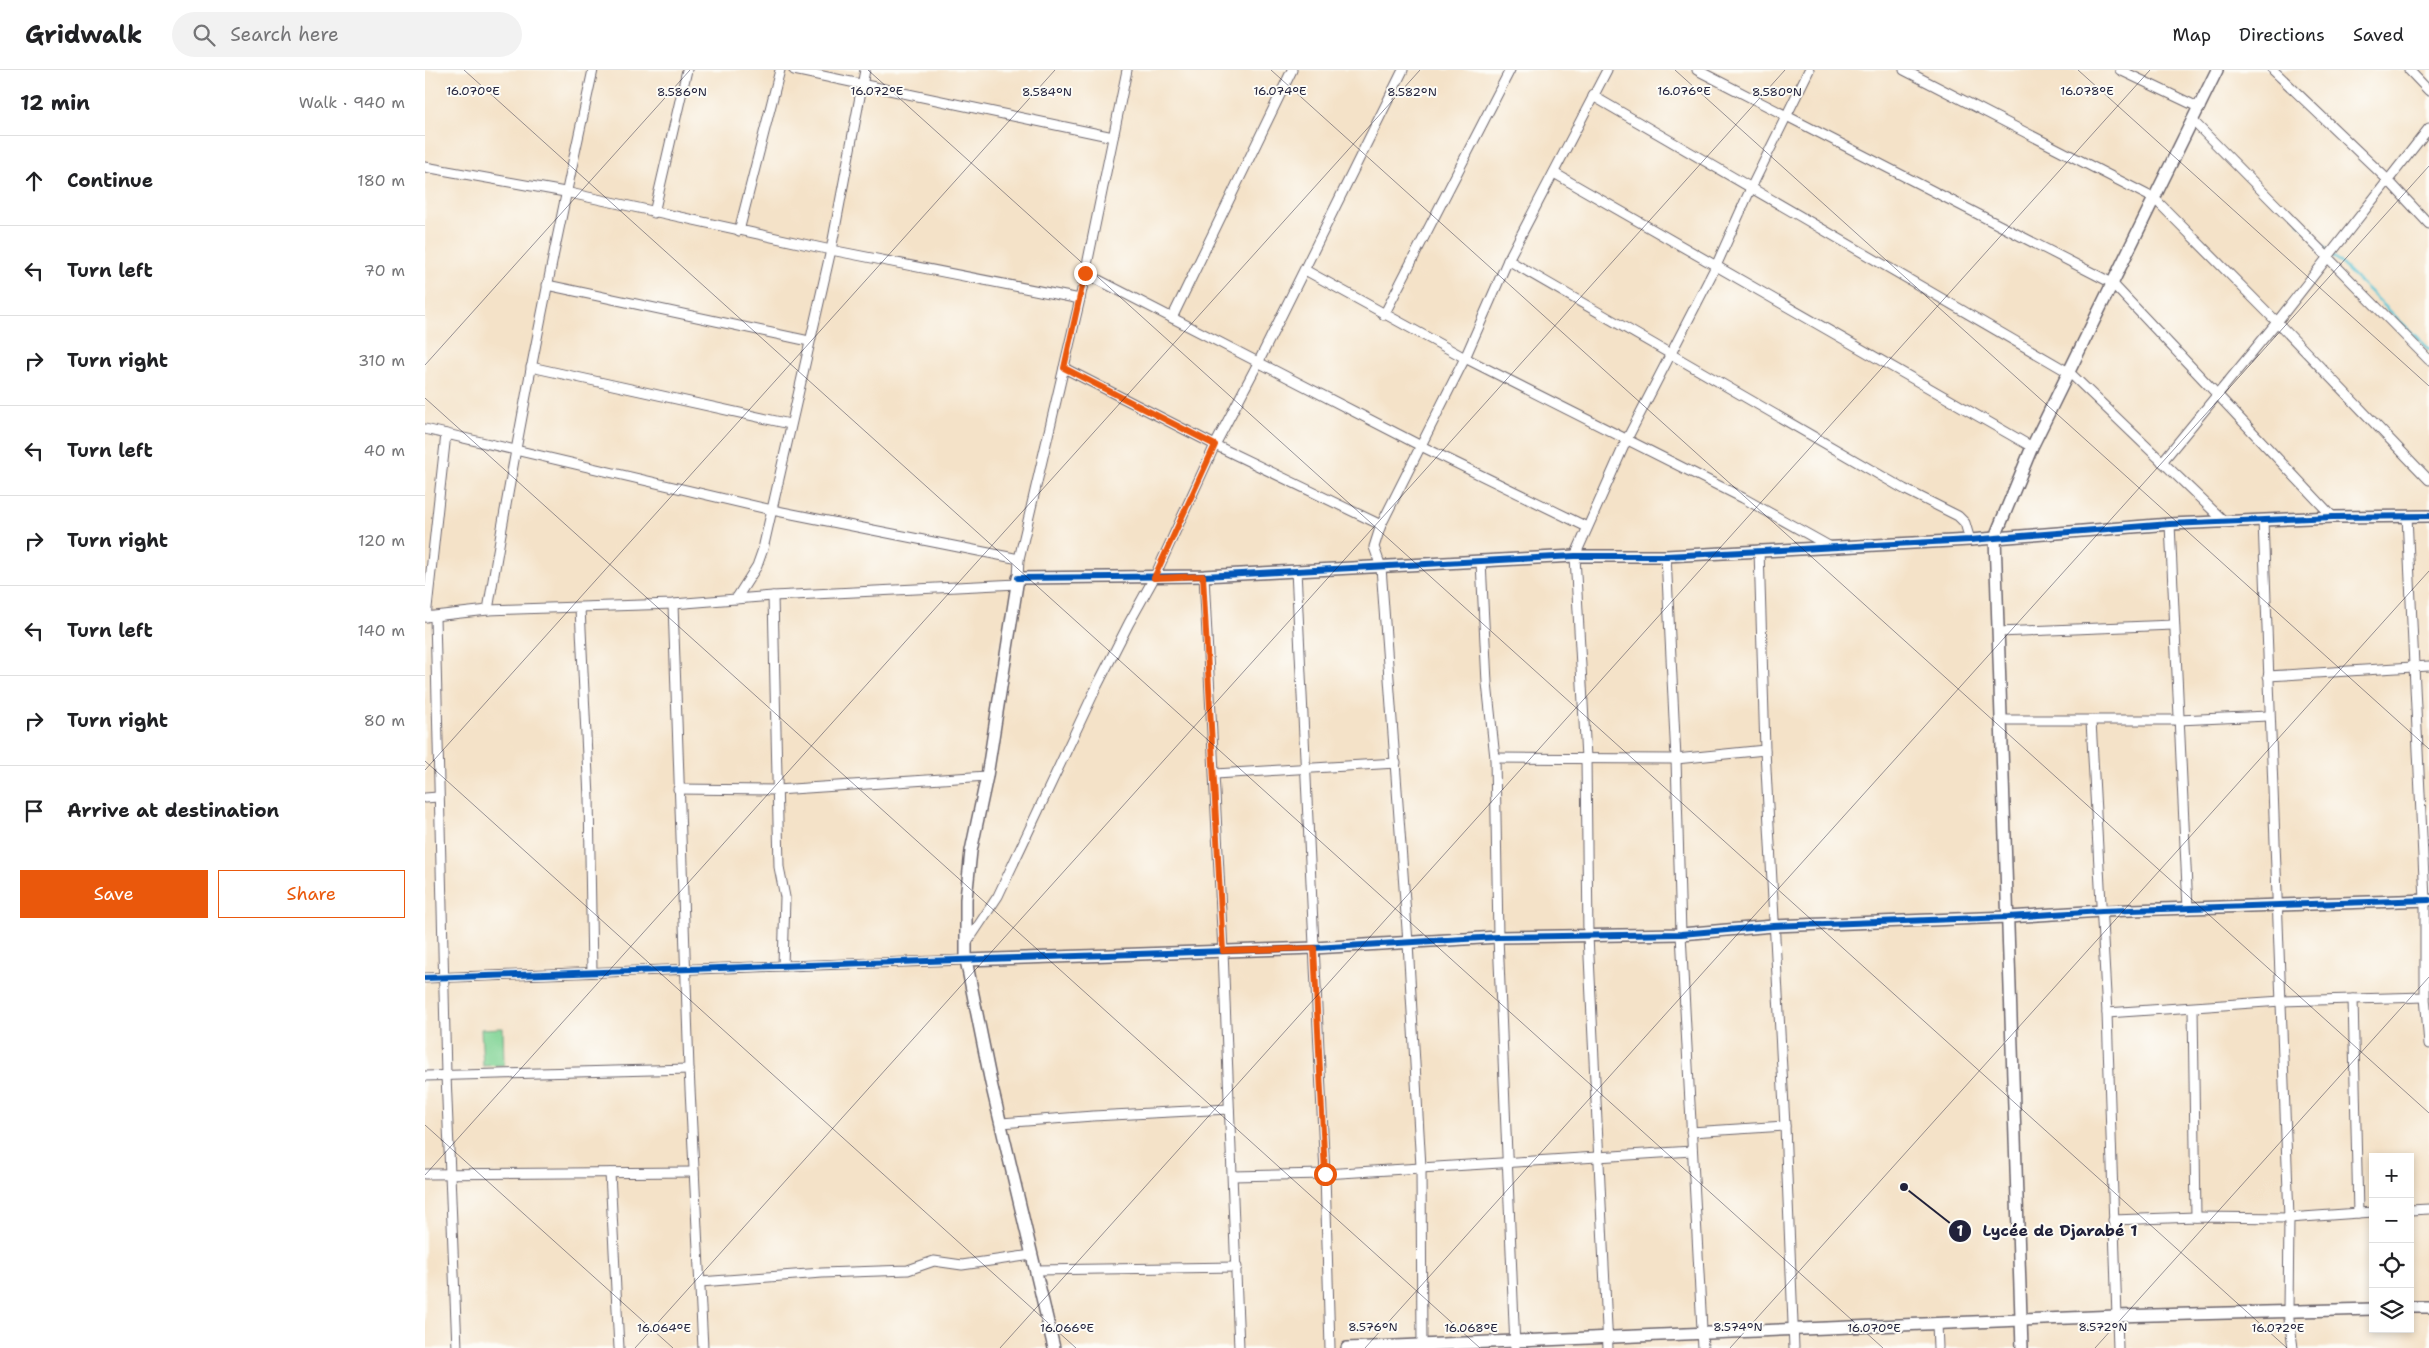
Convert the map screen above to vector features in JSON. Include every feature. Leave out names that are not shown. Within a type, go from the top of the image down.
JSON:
[{"type":"street","points":[[488,610],[515,449],[565,192],[593,70]]},
{"type":"street","points":[[654,213],[687,70]]},
{"type":"street","points":[[739,231],[780,70]]},
{"type":"street","points":[[794,70],[1113,137]]},
{"type":"street","points":[[736,599],[757,566],[772,510],[831,250],[865,70]]},
{"type":"street","points":[[1054,1348],[1001,1123],[966,960],[966,899],[971,851],[987,776],[1018,581],[1019,559],[1080,299],[1127,70]]},
{"type":"street","points":[[1172,318],[1292,70]]},
{"type":"street","points":[[967,944],[998,896],[1074,734],[1129,623],[1154,578],[1215,445],[1305,270],[1403,70]]},
{"type":"street","points":[[1384,315],[1509,70]]},
{"type":"street","points":[[1422,1346],[1421,1167],[1408,943],[1381,568],[1374,547],[1381,525],[1465,358],[1508,260],[1607,70]]},
{"type":"street","points":[[1697,70],[2112,283],[2219,394],[2333,517]]},
{"type":"street","points":[[1608,1342],[1588,936],[1585,758],[1575,556],[1627,439],[1716,266],[1785,116],[1809,70]]},
{"type":"street","points":[[1904,70],[2155,199],[2429,480]]},
{"type":"street","points":[[2120,70],[2200,108]]},
{"type":"street","points":[[2022,1348],[1995,537],[2032,447],[2070,373],[2112,283],[2194,122],[2217,70]]},
{"type":"street","points":[[2273,70],[2389,181],[2429,224]]},
{"type":"street","points":[[2409,70],[2429,91]]},
{"type":"street","points":[[1593,96],[2070,373],[2225,522]]},
{"type":"street","points":[[2194,122],[2429,360]]},
{"type":"street","points":[[2162,462],[2277,322],[2429,128]]},
{"type":"street","points":[[425,167],[565,192],[739,231],[1080,299]]},
{"type":"street","points":[[1554,173],[2032,447]]},
{"type":"street","points":[[1508,260],[1904,489],[1958,516],[1965,523],[1971,540]]},
{"type":"street","points":[[1305,270],[1465,358],[1743,498],[1829,546]]},
{"type":"street","points":[[1085,273],[1421,446],[1587,527]]},
{"type":"street","points":[[547,285],[809,341]]},
{"type":"street","points":[[531,367],[790,424]]},
{"type":"street","points":[[1064,368],[1215,445],[1381,525]]},
{"type":"street","points":[[425,429],[772,510],[1019,559]]},
{"type":"street","points":[[446,434],[429,617],[438,797],[446,1075],[457,1348]]},
{"type":"street","points":[[2407,516],[2427,900],[2425,997],[2429,1044]]},
{"type":"street","points":[[429,617],[488,610],[673,604],[1018,581],[1203,576],[1296,570],[1381,568],[1575,556],[1666,556],[1971,540],[2169,524],[2333,517],[2429,516]]},
{"type":"street","points":[[2263,520],[2268,716],[2289,1218],[2288,1311],[2293,1348]]},
{"type":"street","points":[[2169,524],[2188,909]]},
{"type":"street","points":[[1759,550],[1765,750],[1785,1126],[1794,1348]]},
{"type":"street","points":[[1666,556],[1676,759],[1681,934],[1703,1348]]},
{"type":"street","points":[[1481,562],[1487,682],[1495,758],[1498,937],[1515,1345]]},
{"type":"street","points":[[1296,570],[1325,1174],[1330,1348]]},
{"type":"street","points":[[1203,576],[1215,774],[1239,1348]]},
{"type":"street","points":[[773,596],[779,868],[785,897],[783,966]]},
{"type":"street","points":[[673,604],[689,1069],[703,1348]]},
{"type":"street","points":[[581,608],[589,798],[592,972]]},
{"type":"street","points":[[1999,632],[2173,625]]},
{"type":"street","points":[[2268,676],[2429,666]]},
{"type":"street","points":[[2002,720],[2178,720],[2268,716]]},
{"type":"street","points":[[2091,721],[2107,1013],[2118,1348]]},
{"type":"street","points":[[1495,758],[1676,759],[1765,750]]},
{"type":"street","points":[[1215,774],[1396,762]]},
{"type":"street","points":[[679,789],[777,790],[987,776]]},
{"type":"street","points":[[425,798],[438,797]]},
{"type":"street","points":[[425,978],[1314,948],[1498,937],[1681,934],[1773,926],[2008,917],[2102,911],[2277,907],[2427,900]]},
{"type":"street","points":[[2107,1013],[2281,1000],[2425,997]]},
{"type":"street","points":[[2353,999],[2358,1213]]},
{"type":"street","points":[[2193,1008],[2197,1217]]},
{"type":"street","points":[[425,1076],[689,1069]]},
{"type":"street","points":[[1001,1123],[1093,1116],[1229,1110]]},
{"type":"street","points":[[1691,1132],[1785,1126]]},
{"type":"street","points":[[1233,1176],[1325,1174],[1598,1156],[1692,1152]]},
{"type":"street","points":[[425,1174],[694,1172]]},
{"type":"street","points":[[610,1173],[619,1348]]},
{"type":"street","points":[[2414,1210],[2429,1209]]},
{"type":"street","points":[[2113,1220],[2197,1217],[2289,1218],[2369,1212]]},
{"type":"street","points":[[700,1282],[822,1273],[908,1270],[923,1263],[933,1261],[962,1265],[1032,1255]]},
{"type":"street","points":[[1036,1270],[1237,1268]]},
{"type":"street","points":[[2414,1307],[2429,1307]]},
{"type":"street","points":[[1347,1348],[1608,1342],[1703,1333],[1793,1328],[2369,1308]]},
{"type":"street","points":[[1937,1323],[1938,1348]]},
{"type":"green space","points":[[503,1028],[504,1065],[483,1066],[481,1029]]},
{"type":"waterway","points":[[2299,223],[2429,349]]},
{"type":"cycle path","points":[[1018,578],[1204,576],[1575,556],[1666,556],[1970,540],[2170,524],[2333,517],[2429,516]]},
{"type":"cycle path","points":[[425,978],[1314,948],[1498,937],[1681,934],[1773,926],[2008,917],[2102,911],[2429,900]]},
{"type":"place","name":"Lycée de Djarabé 1","points":[[1904,1187]]},
{"type":"route","points":[[1085,273],[1064,368],[1215,445],[1154,578],[1203,576],[1223,951],[1314,948],[1325,1174]]}]
